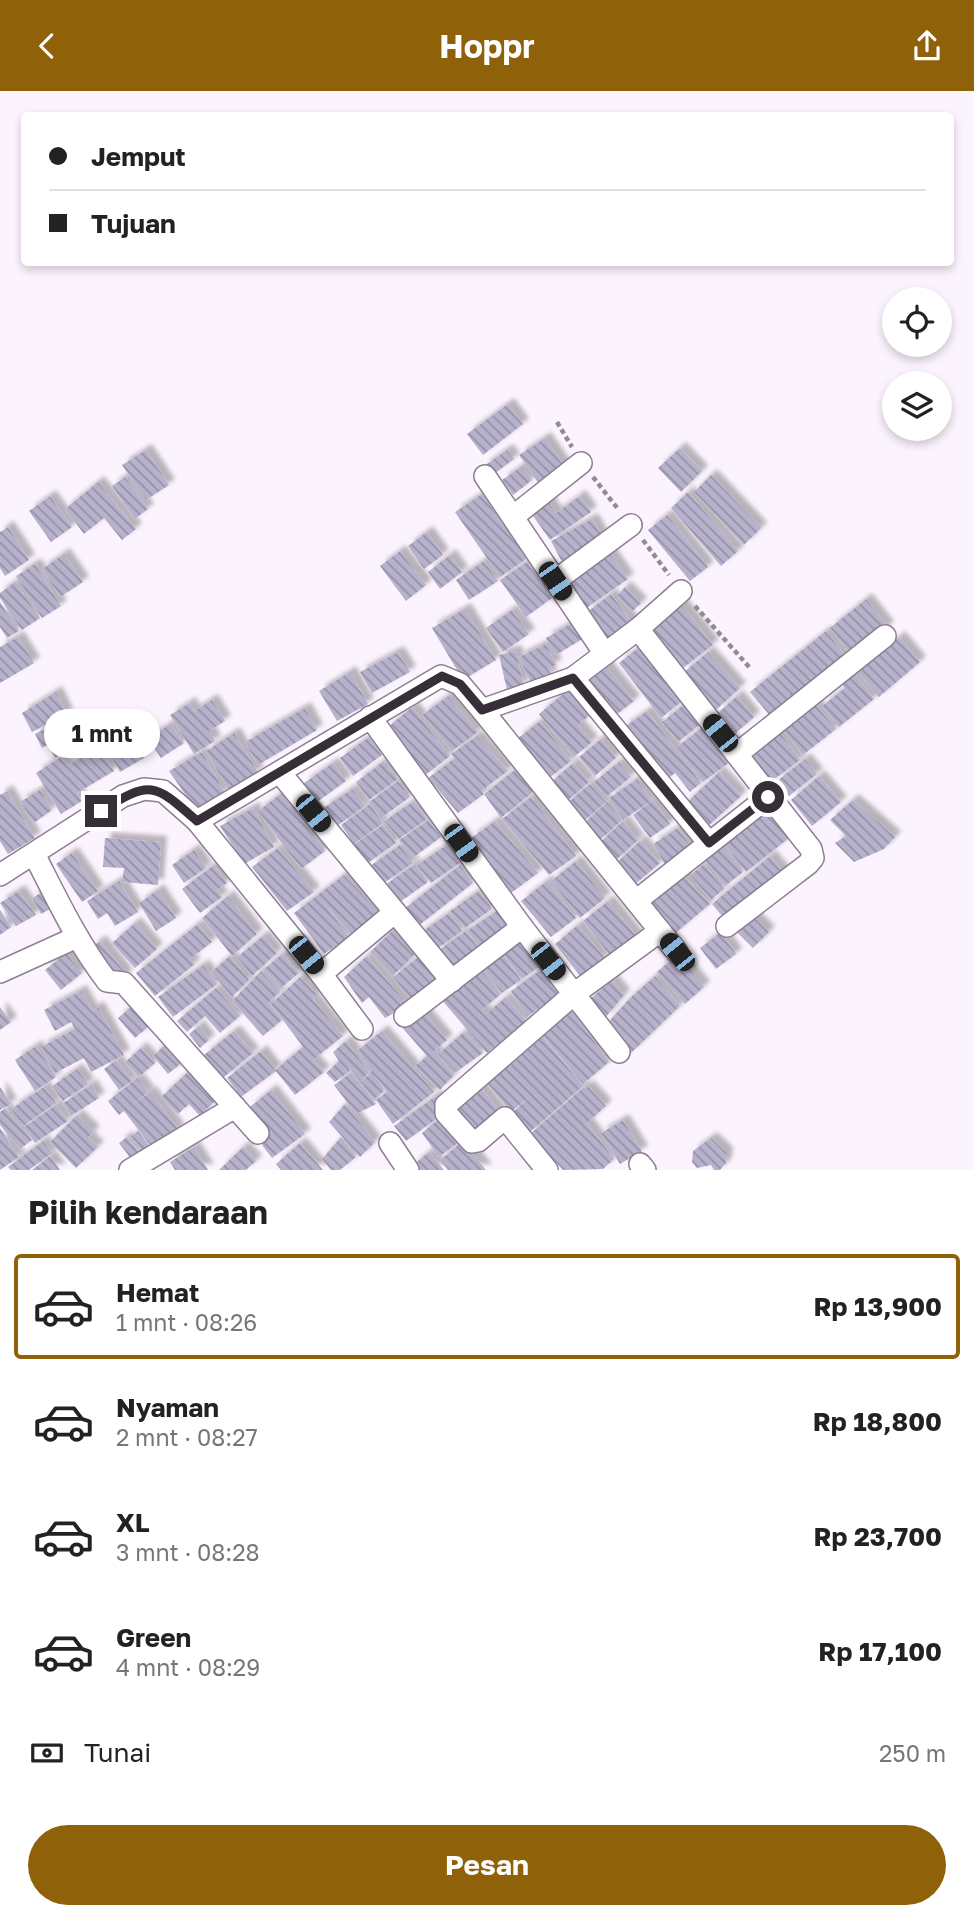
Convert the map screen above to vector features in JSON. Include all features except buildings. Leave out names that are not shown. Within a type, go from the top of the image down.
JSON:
[{"type":"street","points":[[514,516],[581,463]]},
{"type":"street","points":[[485,476],[604,654]]},
{"type":"street","points":[[555,581],[631,525]]},
{"type":"street","points":[[482,710],[573,678],[638,629],[681,590]]},
{"type":"street","points":[[638,629],[811,849],[813,858],[727,926]]},
{"type":"street","points":[[737,754],[885,636]]},
{"type":"street","points":[[197,821],[281,774],[370,717],[442,676],[460,684],[677,952]]},
{"type":"street","points":[[573,678],[709,843]]},
{"type":"street","points":[[370,717],[522,927],[619,1052]]},
{"type":"street","points":[[281,774],[452,981]]},
{"type":"street","points":[[0,874],[123,796],[144,789],[163,791],[197,821],[362,1029]]},
{"type":"street","points":[[636,901],[768,797]]},
{"type":"street","points":[[34,854],[77,937],[89,950],[107,981],[124,983],[258,1133]]},
{"type":"street","points":[[321,974],[395,912]]},
{"type":"street","points":[[405,1016],[522,927]]},
{"type":"street","points":[[547,1170],[505,1118],[478,1141],[472,1142],[444,1108],[574,994],[660,931]]},
{"type":"street","points":[[0,972],[77,937]]},
{"type":"street","points":[[130,1170],[235,1107]]},
{"type":"street","points":[[390,1143],[408,1170]]},
{"type":"path","points":[[681,590],[750,668]]},
{"type":"route","points":[[101,811],[123,796],[153,789],[163,791],[197,821],[281,774],[370,717],[442,676],[460,684],[482,710],[573,678],[709,843],[768,797]]}]
